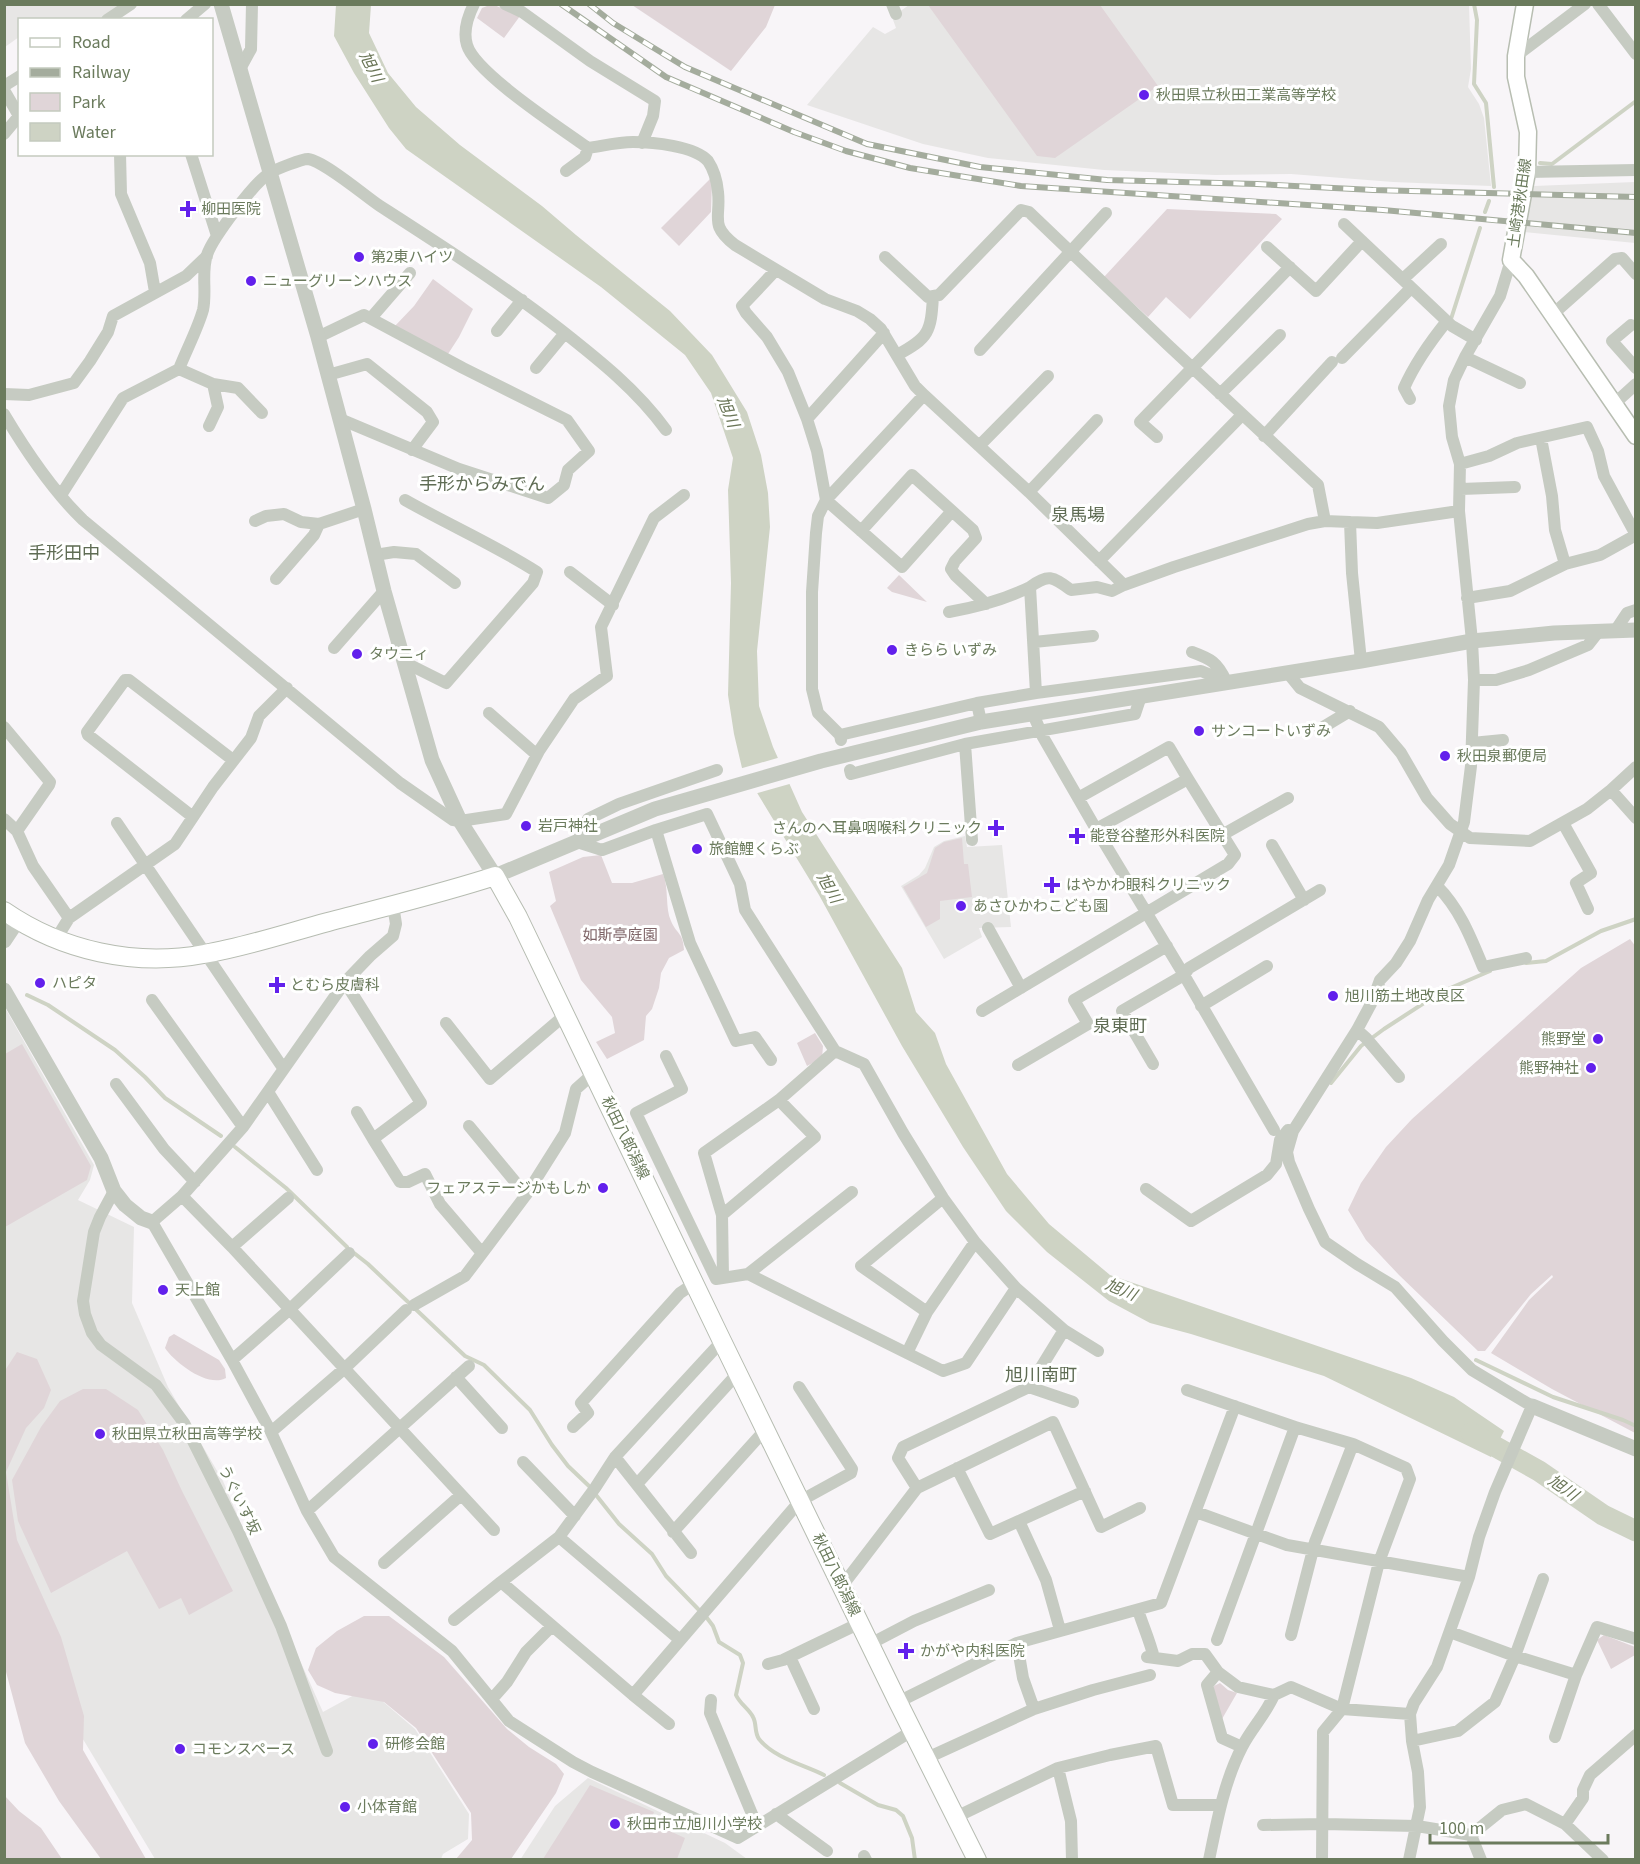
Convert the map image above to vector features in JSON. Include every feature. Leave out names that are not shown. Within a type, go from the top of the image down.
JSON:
[{"type":"main road","name":"土崎港秋田線","points":[[1525,4],[1516,56],[1516,77],[1528,132],[1527,172],[1511,260],[1526,276],[1635,436]]},
{"type":"main road","points":[[11,915],[56,939],[88,950],[123,957],[158,958],[205,954],[495,876]]},
{"type":"main road","name":"秋田八郎潟線","points":[[495,876],[518,917],[765,1430],[977,1860]]},
{"type":"street","points":[[110,18],[131,4]]},
{"type":"street","points":[[188,18],[205,4]]},
{"type":"street","points":[[221,4],[318,337],[384,591],[432,760],[460,821],[495,876],[655,809],[814,763],[981,722],[1472,641],[1554,633],[1635,630]]},
{"type":"street","points":[[240,69],[251,49],[252,4]]},
{"type":"street","points":[[474,4],[466,29],[467,45],[477,63],[500,83],[588,148],[632,142],[682,148],[702,156],[709,163],[716,177],[718,226],[725,237],[825,299],[857,310],[870,319],[884,333],[915,386],[924,396],[1029,492],[1124,585]]},
{"type":"street","points":[[504,4],[522,12],[590,61],[655,101],[653,116],[642,143]]},
{"type":"street","points":[[1516,56],[1585,4]]},
{"type":"street","points":[[1598,4],[1635,54]]},
{"type":"street","points":[[18,78],[4,88],[18,114]]},
{"type":"street","points":[[4,134],[18,117]]},
{"type":"street","points":[[566,171],[585,157],[588,148]]},
{"type":"street","points":[[120,156],[121,194],[150,263],[155,292]]},
{"type":"street","points":[[191,156],[217,236]]},
{"type":"street","points":[[4,394],[29,395],[74,383],[108,332],[113,316],[186,276],[207,256],[217,236],[259,181],[270,172],[306,159],[318,162],[378,205],[522,300],[566,333],[637,394],[666,430]]},
{"type":"street","points":[[1527,172],[1635,170]]},
{"type":"street","points":[[885,257],[928,297],[939,295],[1021,210],[1029,212],[1318,485],[1325,521]]},
{"type":"street","points":[[980,350],[1106,213]]},
{"type":"street","points":[[1344,224],[1447,321],[1476,340]]},
{"type":"street","points":[[1267,247],[1316,291],[1362,241]]},
{"type":"street","points":[[1264,436],[1337,360],[1441,244]]},
{"type":"street","points":[[61,495],[123,398],[179,369],[203,310],[207,256]]},
{"type":"street","points":[[1552,314],[1615,259],[1622,258],[1635,274]]},
{"type":"street","points":[[1511,260],[1500,296],[1454,380],[1449,406],[1452,437],[1460,465],[1460,511],[1472,641],[1472,743],[1469,793],[1462,833],[1449,866],[1410,941],[1396,963],[1380,980],[1364,1037],[1293,1131],[1287,1152],[1289,1162],[1325,1242],[1395,1287],[1472,1370],[1532,1406],[1635,1449]]},
{"type":"street","points":[[1157,437],[1140,422],[1290,267]]},
{"type":"street","points":[[776,270],[742,306],[767,337],[783,364],[807,419],[817,451],[826,500],[902,567],[952,512]]},
{"type":"street","points":[[370,318],[410,273]]},
{"type":"street","points":[[897,355],[925,337],[932,321],[933,296]]},
{"type":"street","points":[[497,331],[522,300]]},
{"type":"street","points":[[318,337],[364,315],[567,420],[589,450],[568,470],[564,485],[548,498],[459,469],[340,419]]},
{"type":"street","points":[[1410,399],[1404,388],[1410,373],[1424,350],[1447,321]]},
{"type":"street","points":[[1631,325],[1612,341],[1635,368]]},
{"type":"street","points":[[536,368],[566,333]]},
{"type":"street","points":[[807,419],[884,333]]},
{"type":"street","points":[[1220,394],[1280,335]]},
{"type":"street","points":[[1465,357],[1520,383]]},
{"type":"street","points":[[328,375],[367,364],[428,411],[433,422],[412,450]]},
{"type":"street","points":[[179,369],[213,384],[238,388],[262,413]]},
{"type":"street","points":[[979,446],[1048,376]]},
{"type":"street","points":[[209,426],[218,407],[213,384]]},
{"type":"street","points":[[1614,404],[1635,384]]},
{"type":"street","points":[[924,396],[826,500],[818,516],[812,592],[812,689],[818,713],[841,738],[977,703],[1036,693],[1201,671],[1226,681]]},
{"type":"street","points":[[4,414],[23,444],[73,511],[94,530],[400,783],[453,820],[460,821],[506,814],[537,755],[574,699],[607,676],[602,627],[654,518],[684,495]]},
{"type":"street","points":[[1099,561],[1242,415]]},
{"type":"street","points":[[1029,492],[1096,420]]},
{"type":"street","points":[[1460,465],[1489,456],[1517,443],[1587,427],[1598,451],[1604,476],[1635,535],[1600,555],[1565,564],[1509,591],[1467,598]]},
{"type":"street","points":[[1541,438],[1552,496],[1555,530],[1565,564]]},
{"type":"street","points":[[861,531],[912,475],[973,530],[976,538],[951,568],[955,575],[986,604]]},
{"type":"street","points":[[1461,489],[1515,487]]},
{"type":"street","points":[[404,662],[446,683],[533,583],[537,572],[473,535],[405,500]]},
{"type":"street","points":[[255,522],[266,516],[284,514],[301,522],[319,524],[364,509]]},
{"type":"street","points":[[949,612],[1009,598],[1049,577],[1058,580],[1071,590],[1097,587],[1112,591],[1174,567],[1308,524],[1325,521],[1377,523],[1460,511]]},
{"type":"street","points":[[1350,522],[1352,573],[1361,661]]},
{"type":"street","points":[[276,579],[314,535],[319,524]]},
{"type":"street","points":[[375,555],[394,552],[416,554],[455,583]]},
{"type":"street","points":[[570,572],[613,605]]},
{"type":"street","points":[[1030,587],[1036,693]]},
{"type":"street","points":[[334,648],[384,591]]},
{"type":"street","points":[[1615,631],[1628,613],[1635,610]]},
{"type":"street","points":[[1473,680],[1496,680],[1529,670],[1588,645],[1599,632]]},
{"type":"street","points":[[1034,642],[1093,636]]},
{"type":"street","points":[[1192,652],[1210,659],[1220,669],[1226,681]]},
{"type":"street","points":[[1287,672],[1300,688],[1379,727],[1401,753],[1427,798],[1450,824],[1470,838],[1530,841],[1587,809],[1635,767]]},
{"type":"street","points":[[193,817],[87,732],[125,680],[129,680],[233,760]]},
{"type":"street","points":[[56,939],[69,918],[175,844],[233,760],[251,738],[259,716],[287,688]]},
{"type":"street","points":[[850,770],[851,774],[964,744],[1135,714],[1141,696]]},
{"type":"street","points":[[977,703],[981,722]]},
{"type":"street","points":[[1320,729],[1350,711]]},
{"type":"street","points":[[489,713],[537,755]]},
{"type":"street","points":[[1033,714],[1096,830],[1275,1130]]},
{"type":"street","points":[[4,727],[50,782],[16,831]]},
{"type":"street","points":[[1472,743],[1503,740]]},
{"type":"street","points":[[964,744],[972,840]]},
{"type":"street","points":[[982,1011],[1147,914],[1228,864],[1235,855],[1169,747],[1078,798]]},
{"type":"street","points":[[577,842],[588,819],[619,804],[717,770]]},
{"type":"street","points":[[1096,830],[1188,779]]},
{"type":"street","points":[[1611,790],[1635,818]]},
{"type":"street","points":[[1222,835],[1288,798]]},
{"type":"street","points":[[577,842],[602,850],[706,814],[740,884],[745,910],[835,1051],[864,1064],[943,1198],[975,1242],[1016,1288],[1064,1330],[1098,1351]]},
{"type":"street","points":[[4,819],[16,831],[33,866],[69,918]]},
{"type":"street","points":[[117,823],[283,1068]]},
{"type":"street","points":[[1563,823],[1591,873],[1576,883],[1588,909]]},
{"type":"street","points":[[656,830],[690,944],[736,1041],[755,1037],[771,1060]]},
{"type":"street","points":[[1272,845],[1304,900]]},
{"type":"street","points":[[1437,886],[1450,899],[1462,920],[1483,967],[1526,958]]},
{"type":"street","points":[[1153,1064],[1122,1011],[1320,890]]},
{"type":"street","points":[[152,1222],[182,1197],[243,1127],[345,982],[393,936],[396,924],[393,905]]},
{"type":"street","points":[[4,941],[11,915]]},
{"type":"street","points":[[988,928],[1021,988]]},
{"type":"street","points":[[1018,1065],[1088,1024],[1074,1000],[1167,946]]},
{"type":"street","points":[[1201,1006],[1267,966]]},
{"type":"street","points":[[345,982],[421,1103],[373,1139]]},
{"type":"street","points":[[4,990],[101,1158],[114,1191],[125,1205],[141,1218],[152,1222],[232,1360],[271,1432],[307,1511],[334,1557],[452,1651],[508,1721],[573,1762],[738,1838],[912,1731]]},
{"type":"street","points":[[152,1000],[243,1127]]},
{"type":"street","points":[[446,1023],[490,1079],[565,1015]]},
{"type":"street","points":[[1364,1037],[1399,1077]]},
{"type":"street","points":[[723,1278],[722,1215],[704,1153],[779,1100],[835,1051]]},
{"type":"street","points":[[666,1056],[682,1089],[636,1113],[716,1279],[748,1274],[852,1192]]},
{"type":"street","points":[[271,1432],[344,1369],[410,1307],[465,1276],[526,1195],[565,1133],[576,1089],[594,1073]]},
{"type":"street","points":[[116,1084],[164,1149],[195,1182]]},
{"type":"street","points":[[268,1092],[317,1170]]},
{"type":"street","points":[[722,1215],[815,1137],[779,1100]]},
{"type":"street","points":[[357,1112],[400,1182],[408,1182],[425,1174],[440,1204],[482,1253]]},
{"type":"street","points":[[468,1126],[526,1195]]},
{"type":"street","points":[[1146,1189],[1191,1221],[1267,1175],[1276,1164],[1280,1140],[1288,1130],[1293,1131]]},
{"type":"street","name":"うぐいす坂","points":[[114,1191],[94,1232],[83,1301],[92,1333],[101,1345],[156,1385],[184,1423],[281,1626],[327,1751]]},
{"type":"street","points":[[182,1197],[232,1247],[494,1530]]},
{"type":"street","points":[[232,1247],[288,1198]]},
{"type":"street","points":[[927,1312],[861,1266],[943,1198]]},
{"type":"street","points":[[671,1232],[690,1224]]},
{"type":"street","points":[[907,1353],[927,1312],[975,1242]]},
{"type":"street","points":[[232,1360],[349,1253]]},
{"type":"street","points":[[748,1274],[943,1371],[966,1363],[1016,1288]]},
{"type":"street","points":[[573,1427],[588,1413],[581,1403],[680,1293],[695,1283]]},
{"type":"street","points":[[917,1488],[898,1458],[903,1447],[1029,1387],[1064,1330]]},
{"type":"street","points":[[454,1620],[559,1537],[615,1457],[722,1341]]},
{"type":"street","points":[[307,1511],[469,1366]]},
{"type":"street","points":[[637,1484],[738,1373]]},
{"type":"street","points":[[456,1377],[502,1428]]},
{"type":"street","points":[[633,1695],[800,1501],[851,1473],[852,1469],[799,1387]]},
{"type":"street","points":[[1029,1387],[1073,1402]]},
{"type":"street","points":[[1187,1389],[1295,1427],[1353,1444],[1406,1468],[1410,1479],[1379,1562],[1342,1709],[1323,1732],[1322,1860]]},
{"type":"street","points":[[898,1702],[1017,1643],[1161,1603],[1234,1406]]},
{"type":"street","points":[[1409,1860],[1420,1807],[1410,1714],[1414,1703],[1437,1667],[1469,1577],[1479,1537],[1495,1492],[1532,1406]]},
{"type":"street","points":[[842,1586],[917,1488],[1053,1422],[1101,1527],[1140,1508]]},
{"type":"street","points":[[1217,1640],[1295,1427]]},
{"type":"street","points":[[673,1532],[765,1430]]},
{"type":"street","points":[[1291,1635],[1313,1550],[1353,1444]]},
{"type":"street","points":[[615,1457],[691,1553]]},
{"type":"street","points":[[523,1462],[575,1516]]},
{"type":"street","points":[[957,1468],[990,1534],[1085,1491]]},
{"type":"street","points":[[384,1563],[461,1495]]},
{"type":"street","points":[[1196,1512],[1287,1545],[1469,1577]]},
{"type":"street","points":[[1019,1521],[1046,1580],[1060,1630]]},
{"type":"street","points":[[559,1537],[680,1640]]},
{"type":"street","points":[[1412,1741],[1458,1731],[1495,1702],[1515,1656],[1543,1579]]},
{"type":"street","points":[[501,1582],[669,1724]]},
{"type":"street","points":[[870,1644],[914,1621],[989,1590]]},
{"type":"street","points":[[1138,1610],[1150,1643],[1150,1658],[1178,1661],[1192,1654],[1205,1654],[1218,1672],[1238,1687],[1274,1695],[1291,1687],[1342,1709],[1410,1714]]},
{"type":"street","points":[[768,1664],[790,1657],[860,1623]]},
{"type":"street","points":[[492,1699],[507,1682],[526,1652],[552,1626]]},
{"type":"street","points":[[1555,1737],[1576,1676],[1597,1627],[1635,1639]]},
{"type":"street","points":[[1450,1632],[1576,1676]]},
{"type":"street","points":[[1017,1643],[1023,1678],[1034,1709]]},
{"type":"street","points":[[790,1657],[814,1709]]},
{"type":"street","points":[[1218,1672],[1207,1685],[1222,1738],[1242,1747]]},
{"type":"street","points":[[927,1758],[1034,1709],[1150,1675]]},
{"type":"street","points":[[1209,1860],[1220,1804],[1242,1747],[1269,1707],[1274,1695]]},
{"type":"street","points":[[711,1700],[710,1713],[757,1826]]},
{"type":"street","points":[[1565,1824],[1583,1798],[1583,1790],[1590,1775],[1635,1735]]},
{"type":"street","points":[[956,1817],[1058,1768],[1156,1746],[1173,1805],[1220,1804]]},
{"type":"street","points":[[1058,1768],[1071,1821],[1072,1860]]},
{"type":"street","points":[[1263,1825],[1417,1826],[1471,1835],[1502,1810],[1526,1804],[1565,1824],[1603,1860]]},
{"type":"street","points":[[776,1814],[827,1851]]},
{"type":"street","points":[[1471,1835],[1481,1860]]},
{"type":"shaded area","points":[[5,5],[125,5],[103,18],[18,18],[18,38],[5,47]]},
{"type":"shaded area","name":"秋田県立秋田工業高等学校","points":[[909,5],[1469,5],[1471,69],[1468,87],[1479,104],[1484,118],[1491,186],[1393,182],[1291,174],[1215,175],[1104,170],[988,158],[923,144],[807,105],[873,27],[885,34],[896,28],[892,17]]},
{"type":"shaded area","points":[[1635,182],[1635,243],[1523,232],[1534,186]]},
{"type":"shaded area","name":"あさひかわこども園","points":[[965,836],[967,847],[1002,845],[1011,927],[979,928],[982,937],[944,959],[901,886],[919,875],[925,868],[934,847],[944,841]]},
{"type":"shaded area","name":"秋田県立秋田高等学校","points":[[4,1006],[94,1165],[90,1180],[78,1200],[134,1227],[132,1303],[168,1387],[223,1481],[323,1712],[367,1688],[415,1729],[469,1814],[468,1839],[443,1854],[441,1859],[155,1859],[5,1612]]},
{"type":"shaded area","name":"秋田市立旭川小学校","points":[[588,1778],[725,1843],[747,1859],[520,1860],[555,1806]]},
{"type":"green space","points":[[492,4],[520,16],[504,38],[477,18],[482,8]]},
{"type":"green space","points":[[632,5],[775,5],[766,27],[731,71]]},
{"type":"green space","points":[[928,5],[1100,5],[1158,86],[1055,158],[1037,156]]},
{"type":"green space","points":[[711,178],[711,212],[679,246],[661,228]]},
{"type":"green space","points":[[1167,209],[1276,214],[1282,219],[1190,319],[1166,297],[1148,317],[1104,277]]},
{"type":"green space","points":[[433,279],[473,309],[448,354],[394,327],[414,306]]},
{"type":"green space","points":[[899,575],[927,602],[892,592],[887,588]]},
{"type":"green space","points":[[962,838],[964,864],[968,864],[972,897],[940,901],[940,919],[926,927],[903,887],[927,873],[935,848],[944,842]]},
{"type":"green space","name":"如斯亭庭園","points":[[601,855],[612,883],[632,883],[663,874],[669,916],[681,937],[684,950],[669,958],[661,973],[652,1009],[646,1016],[644,1040],[607,1059],[596,1042],[615,1033],[612,1017],[581,980],[550,906],[556,901],[549,872],[583,857]]},
{"type":"green space","points":[[1630,939],[1636,947],[1635,1433],[1552,1389],[1491,1353],[1529,1300],[1553,1277],[1552,1275],[1531,1294],[1485,1351],[1478,1351],[1366,1240],[1348,1210],[1361,1183],[1386,1147],[1412,1119],[1581,968]]},
{"type":"green space","points":[[815,1033],[823,1046],[822,1058],[807,1066],[797,1043]]},
{"type":"green space","points":[[22,1044],[91,1166],[87,1180],[5,1227],[5,1054]]},
{"type":"green space","points":[[174,1334],[219,1360],[225,1369],[226,1378],[210,1380],[184,1367],[165,1348],[169,1337]]},
{"type":"green space","points":[[17,1352],[37,1359],[51,1390],[44,1408],[26,1428],[6,1472],[17,1540],[61,1637],[84,1716],[83,1750],[146,1859],[101,1859],[59,1801],[25,1743],[5,1668],[4,1372]]},
{"type":"green space","points":[[83,1389],[106,1389],[138,1410],[163,1450],[233,1591],[189,1615],[181,1598],[159,1609],[127,1551],[51,1593],[18,1521],[12,1480],[41,1427],[60,1401]]},
{"type":"green space","points":[[364,1616],[389,1616],[444,1657],[507,1729],[529,1747],[556,1764],[564,1774],[556,1793],[511,1859],[456,1859],[472,1840],[471,1813],[416,1728],[384,1702],[335,1693],[317,1685],[308,1670],[316,1648],[337,1631]]},
{"type":"green space","points":[[1604,1635],[1635,1647],[1635,1655],[1611,1669],[1597,1640]]},
{"type":"green space","points":[[1220,1683],[1228,1690],[1237,1693],[1222,1719],[1213,1691],[1214,1686]]},
{"type":"green space","name":"秋田市立旭川小学校","points":[[590,1785],[654,1812],[650,1822],[685,1838],[677,1859],[543,1859]]},
{"type":"green space","points":[[5,1796],[19,1811],[41,1828],[62,1859],[5,1859]]},
{"type":"water","points":[[336,5],[371,5],[369,33],[388,73],[416,107],[460,145],[542,206],[670,311],[712,355],[747,412],[761,455],[768,493],[770,527],[757,651],[759,706],[773,747],[802,812],[902,968],[916,1012],[935,1033],[946,1064],[1007,1174],[1049,1224],[1110,1275],[1411,1378],[1454,1397],[1504,1431],[1491,1457],[1324,1376],[1150,1323],[1109,1301],[1047,1252],[1006,1211],[963,1147],[902,1046],[819,895],[742,768],[728,695],[731,583],[728,490],[733,458],[711,393],[685,355],[601,287],[406,149],[389,128],[354,73],[334,36]]},
{"type":"pier","points":[[781,757],[793,783],[754,794],[739,769]]},
{"type":"waterway","points":[[1474,4],[1477,20],[1474,84],[1486,103],[1494,187]]},
{"type":"waterway","points":[[1540,163],[1552,164],[1636,101]]},
{"type":"waterway","points":[[1485,212],[1489,201]]},
{"type":"waterway","points":[[1451,319],[1480,228]]},
{"type":"waterway","points":[[1526,963],[1546,961],[1601,931],[1636,919]]},
{"type":"waterway","points":[[1331,1083],[1361,1046],[1384,1029],[1441,992],[1490,971]]},
{"type":"waterway","points":[[27,995],[48,1005],[115,1050],[165,1098],[221,1136]]},
{"type":"waterway","points":[[235,1147],[286,1188],[347,1247]]},
{"type":"waterway","points":[[354,1253],[465,1356],[484,1365],[530,1410],[568,1466],[589,1486]]},
{"type":"waterway","points":[[1476,1360],[1553,1397],[1636,1426]]},
{"type":"waterway","name":"旭川","points":[[1471,1433],[1539,1471],[1603,1515],[1636,1531]]},
{"type":"waterway","points":[[596,1495],[619,1524],[652,1554],[666,1576],[699,1610]]},
{"type":"waterway","points":[[707,1618],[719,1642],[740,1655],[743,1663],[736,1695],[753,1717],[759,1739],[765,1746],[781,1756],[824,1775]]},
{"type":"waterway","points":[[840,1783],[878,1805],[896,1810],[903,1816],[912,1838],[915,1860]]},
{"type":"railway","points":[[561,4],[666,77],[794,132],[846,151],[910,168],[1021,186],[1383,210],[1636,233]]},
{"type":"railway","points":[[589,4],[613,23],[685,67],[867,144],[980,167],[1107,180],[1636,197]]},
{"type":"place","name":"秋田県立秋田工業高等学校","points":[[1144,95]]},
{"type":"place","name":"柳田医院","points":[[188,209]]},
{"type":"place","name":"第2東ハイツ","points":[[359,257]]},
{"type":"place","name":"ニューグリーンハウス","points":[[251,281]]},
{"type":"place","name":"きらら いずみ","points":[[892,650]]},
{"type":"place","name":"タウニィ","points":[[357,654]]},
{"type":"place","name":"サンコートいずみ","points":[[1199,731]]},
{"type":"place","name":"秋田泉郵便局","points":[[1445,756]]},
{"type":"place","name":"岩戸神社","points":[[526,826]]},
{"type":"place","name":"さんのへ耳鼻咽喉科クリニック","points":[[996,828]]},
{"type":"place","name":"能登谷整形外科医院","points":[[1077,836]]},
{"type":"place","name":"旅館鯉くらぶ","points":[[697,849]]},
{"type":"place","name":"はやかわ眼科クリニック","points":[[1052,885]]},
{"type":"place","name":"あさひかわこども園","points":[[961,906]]},
{"type":"place","name":"ハピタ","points":[[40,983]]},
{"type":"place","name":"とむら皮膚科","points":[[277,985]]},
{"type":"place","name":"旭川筋土地改良区","points":[[1333,996]]},
{"type":"place","name":"熊野堂","points":[[1598,1039]]},
{"type":"place","name":"熊野神社","points":[[1591,1068]]},
{"type":"place","name":"フェアステージかもしか","points":[[603,1188]]},
{"type":"place","name":"天上館","points":[[163,1290]]},
{"type":"place","name":"秋田県立秋田高等学校","points":[[100,1434]]},
{"type":"place","name":"かがや内科医院","points":[[906,1651]]},
{"type":"place","name":"研修会館","points":[[373,1744]]},
{"type":"place","name":"コモンスペース","points":[[180,1749]]},
{"type":"place","name":"小体育館","points":[[345,1807]]},
{"type":"place","name":"秋田市立旭川小学校","points":[[615,1824]]},
{"type":"district","name":"手形からみでん","points":[[482,484]]},
{"type":"district","name":"泉馬場","points":[[1078,515]]},
{"type":"district","name":"手形田中","points":[[64,553]]},
{"type":"district","name":"泉東町","points":[[1120,1026]]},
{"type":"district","name":"旭川南町","points":[[1041,1375]]}]
